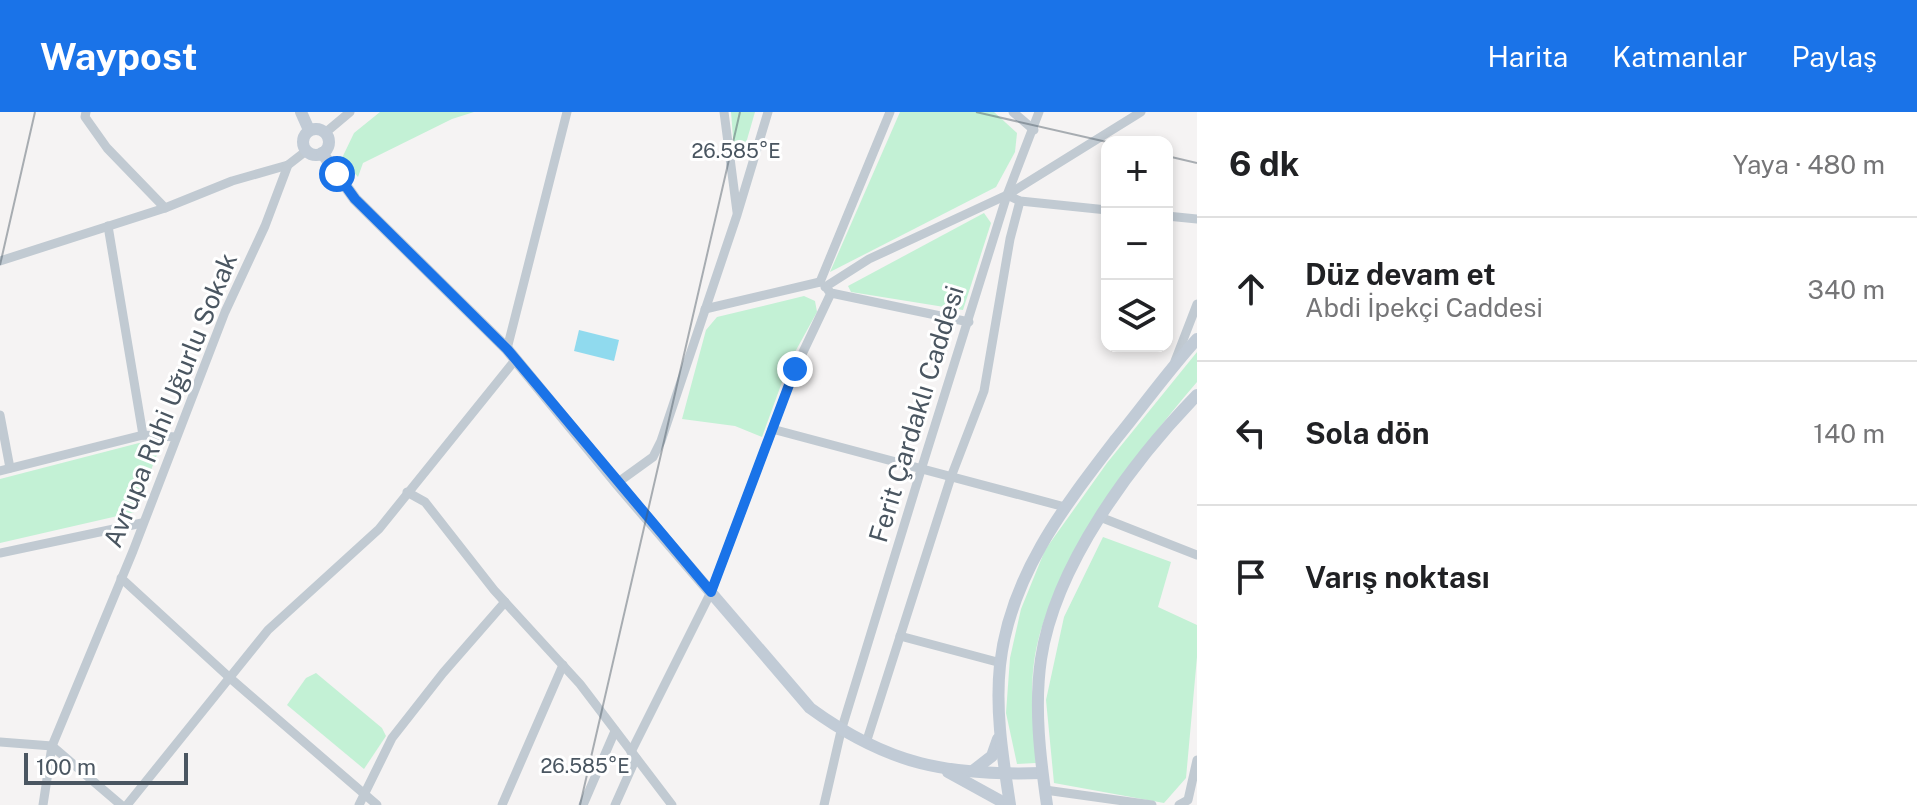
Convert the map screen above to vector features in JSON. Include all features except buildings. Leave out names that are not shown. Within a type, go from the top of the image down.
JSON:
[{"type":"main road","points":[[301,112],[309,130]]},
{"type":"main road","points":[[318,129],[325,133],[329,144],[322,153],[314,155],[306,151],[303,138],[309,130],[318,129]]},
{"type":"main road","points":[[322,153],[355,199],[512,354],[617,483],[810,708],[841,731],[892,756],[945,771],[1009,805]]},
{"type":"main road","points":[[1009,805],[1000,728],[1001,663],[1013,607],[1024,576],[1065,507],[1197,339]]},
{"type":"main road","points":[[1047,805],[1038,696],[1046,637],[1071,571],[1100,517],[1170,423],[1197,395]]},
{"type":"main road","points":[[972,771],[992,756],[997,748],[1000,728]]},
{"type":"main road","points":[[945,771],[1042,773]]},
{"type":"main road","points":[[982,793],[991,805]]},
{"type":"street","points":[[86,112],[85,117],[107,148],[165,208]]},
{"type":"street","points":[[325,133],[350,112]]},
{"type":"street","points":[[0,742],[52,746],[124,805],[268,630],[379,529],[512,354],[567,112]]},
{"type":"street","points":[[724,112],[737,215]]},
{"type":"street","points":[[617,483],[653,457],[661,441],[768,112]]},
{"type":"street","points":[[615,805],[633,755],[711,592],[890,112]]},
{"type":"street","points":[[1013,112],[1034,130]]},
{"type":"street","name":"Ferit Çardaklı Caddesi","points":[[824,805],[841,731],[921,470],[1007,195],[1039,112]]},
{"type":"street","points":[[705,309],[825,287],[869,259],[1007,195],[1141,112]]},
{"type":"street","points":[[0,261],[165,208],[232,181],[288,165],[306,151]]},
{"type":"street","name":"Avrupa Ruhi Uğurlu Sokak","points":[[288,165],[265,226],[225,312],[121,578],[230,678],[377,805]]},
{"type":"street","points":[[1007,195],[1020,201],[1101,209]]},
{"type":"street","points":[[866,743],[951,477],[984,391],[1010,239],[1020,201]]},
{"type":"street","points":[[1173,217],[1197,219]]},
{"type":"street","points":[[108,226],[117,295],[143,435]]},
{"type":"street","points":[[825,287],[969,322]]},
{"type":"street","points":[[1173,367],[1197,304]]},
{"type":"street","points":[[0,415],[5,470],[143,435],[176,437]]},
{"type":"street","points":[[772,429],[1065,507]]},
{"type":"street","points":[[407,492],[425,502],[505,602],[580,684],[672,805]]},
{"type":"street","points":[[1100,517],[1197,555]]},
{"type":"street","points":[[0,553],[142,523]]},
{"type":"street","points":[[43,805],[52,746],[121,578]]},
{"type":"street","points":[[359,805],[392,738],[505,602]]},
{"type":"street","points":[[900,636],[1001,663]]},
{"type":"street","points":[[502,805],[563,665]]},
{"type":"street","points":[[583,805],[615,731]]},
{"type":"street","points":[[1179,805],[1188,800],[1197,760]]},
{"type":"street","points":[[1045,790],[1152,805]]},
{"type":"green space","points":[[380,112],[474,112],[452,119],[363,163],[358,177],[342,158],[354,133]]},
{"type":"green space","points":[[731,112],[755,112],[744,150],[734,150]]},
{"type":"green space","points":[[900,112],[994,112],[1017,133],[1015,152],[996,187],[830,272]]},
{"type":"green space","points":[[984,213],[991,223],[963,310],[851,292],[848,286]]},
{"type":"green space","points":[[804,296],[815,301],[817,312],[789,363],[762,437],[735,426],[682,419],[706,330],[717,317]]},
{"type":"green space","points":[[1197,352],[1197,382],[1114,491],[1053,598],[1042,626],[1033,671],[1036,763],[1017,764],[1006,713],[1010,658],[1021,609],[1045,550],[1107,463]]},
{"type":"green space","points":[[139,443],[161,444],[135,512],[0,543],[0,479]]},
{"type":"green space","points":[[1103,537],[1171,562],[1158,607],[1197,625],[1186,778],[1164,803],[1054,783],[1046,700],[1064,617]]},
{"type":"green space","points":[[316,673],[382,728],[386,736],[364,769],[287,705],[306,678]]},
{"type":"water","points":[[579,330],[619,340],[614,361],[574,351]]},
{"type":"route","points":[[337,174],[355,199],[419,265],[507,349],[711,592],[795,369]]}]
